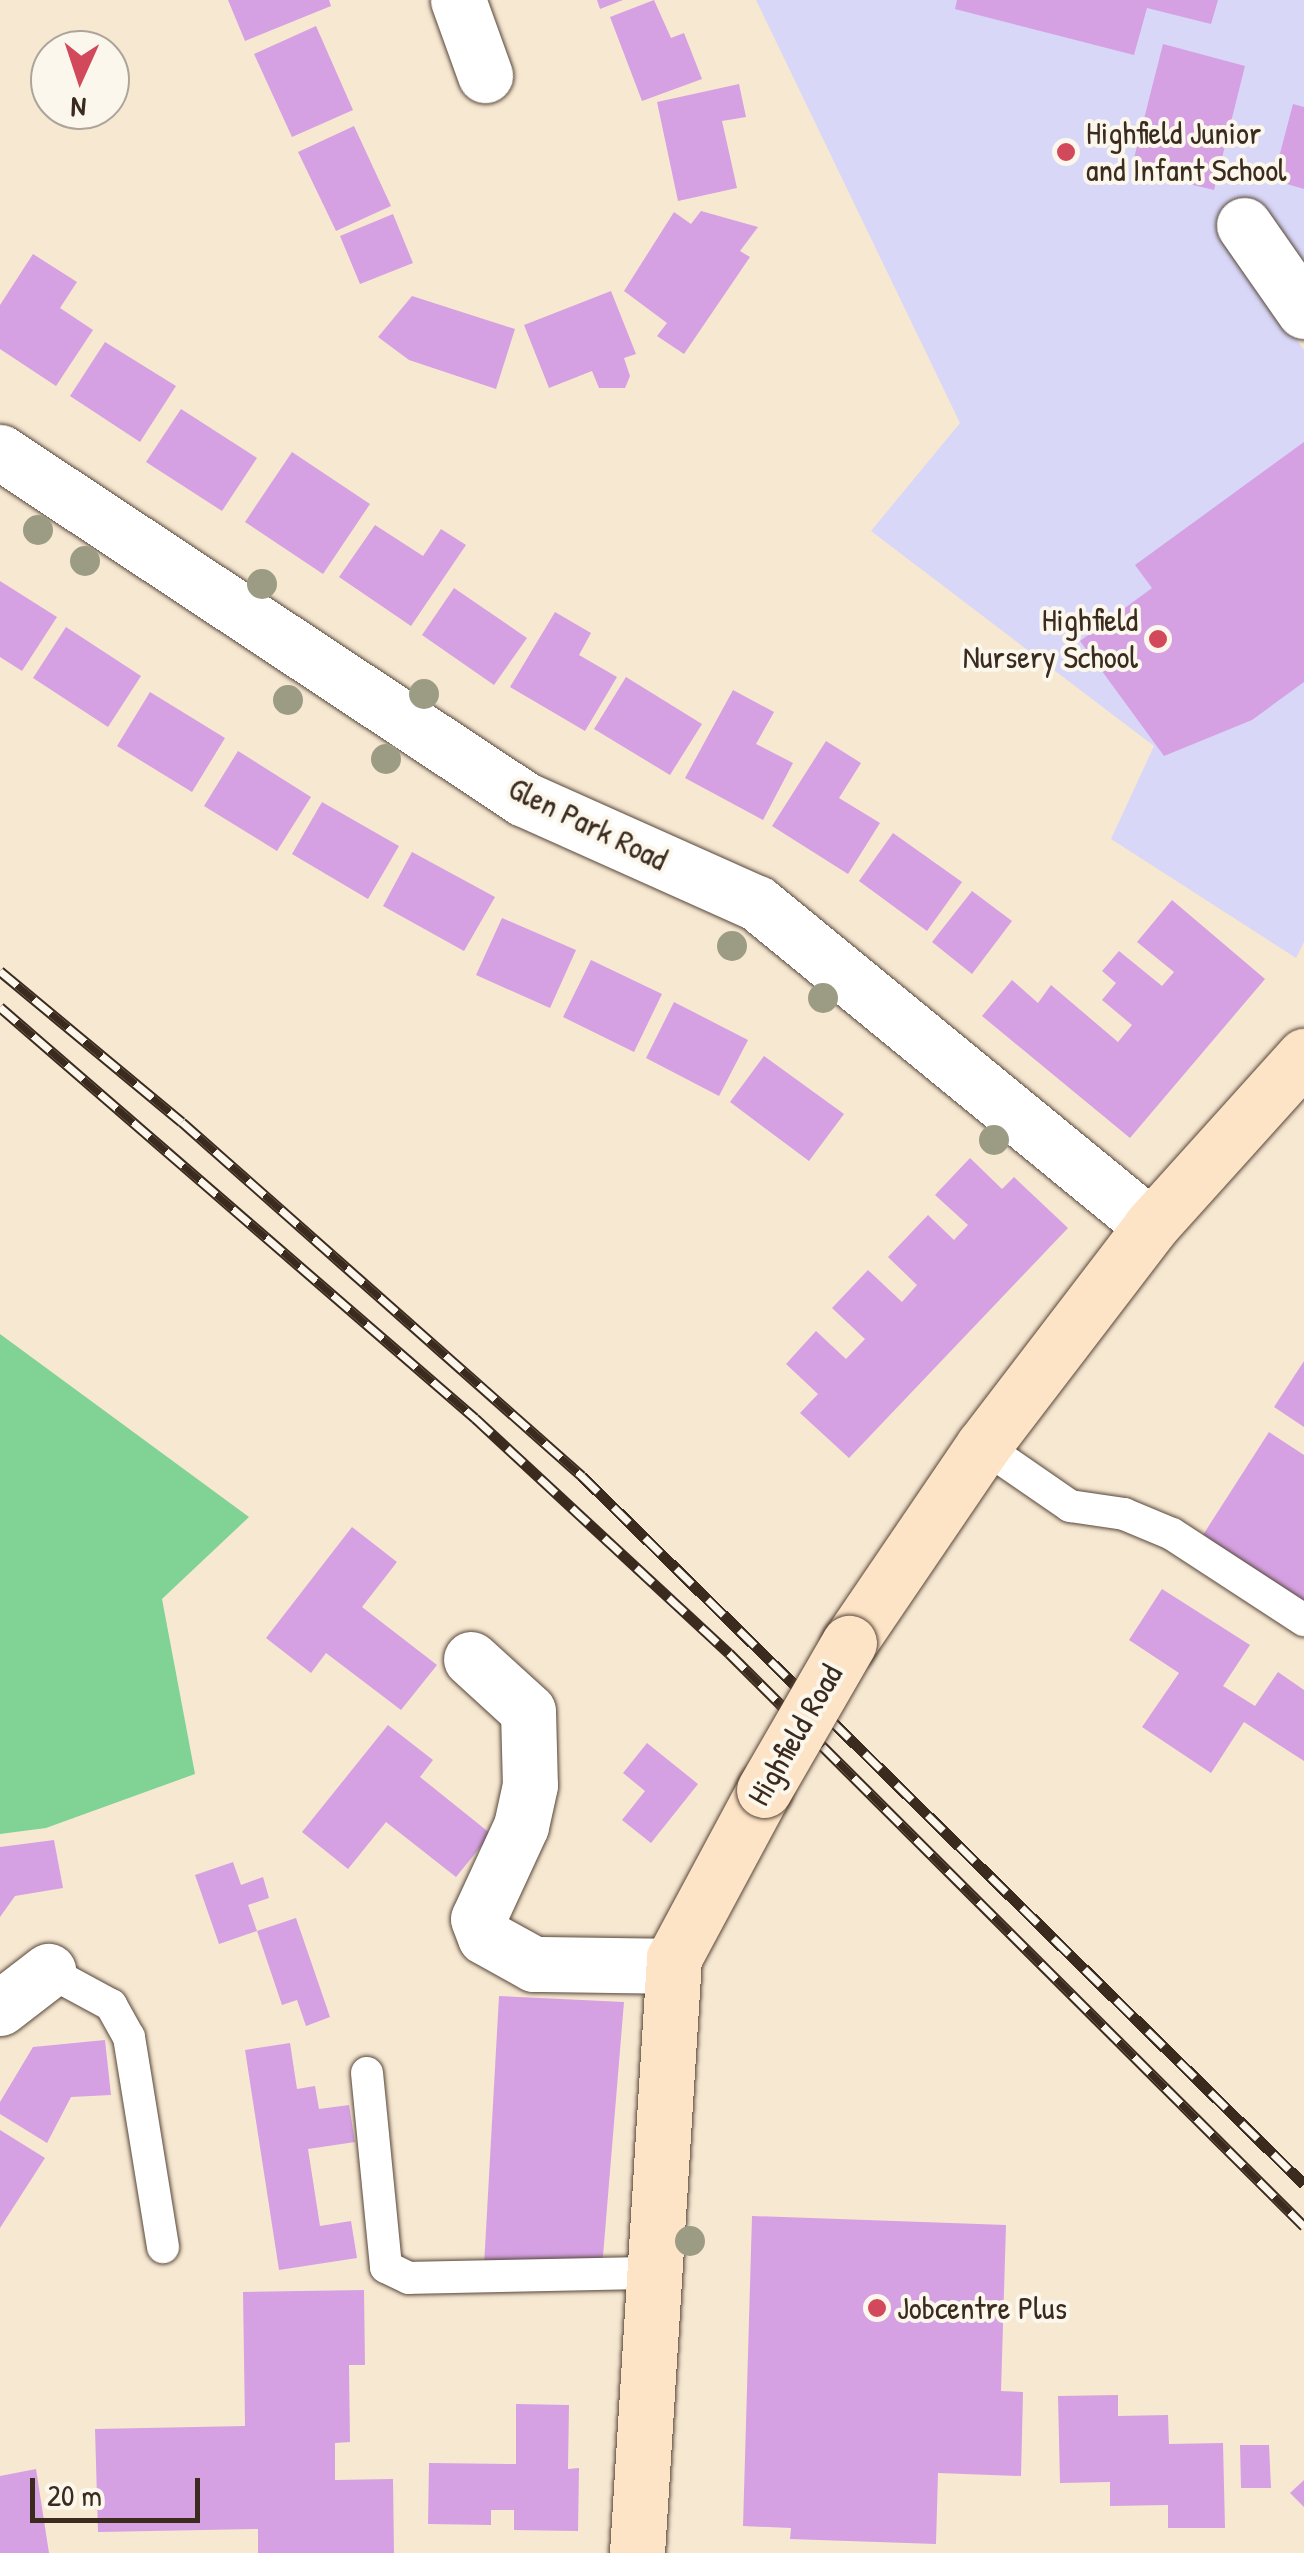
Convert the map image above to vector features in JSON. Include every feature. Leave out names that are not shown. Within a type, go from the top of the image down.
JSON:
[{"type":"main road","name":"Highfield Road","points":[[637,2553],[674,1966],[713,1876],[849,1643],[983,1446],[1151,1226],[1304,1056]]},
{"type":"street","points":[[458,0],[485,75]]},
{"type":"street","points":[[1244,225],[1304,311]]},
{"type":"street","name":"Glen Park Road","points":[[0,452],[524,799],[757,903],[1151,1226]]},
{"type":"street","points":[[471,1659],[528,1711],[530,1785],[521,1826],[478,1919],[485,1937],[534,1964],[674,1966]]},
{"type":"street","points":[[0,2008],[48,1971]]},
{"type":"lane","points":[[983,1446],[1070,1506],[1124,1514],[1172,1534],[1304,1620]]},
{"type":"lane","points":[[48,1971],[111,2005],[129,2038],[163,2247]]},
{"type":"lane","points":[[367,2074],[386,2267],[409,2278],[652,2273]]},
{"type":"shaded area","points":[[756,0],[1304,0],[1304,266],[1227,237],[1304,350],[1304,942],[1296,958],[1111,839],[1154,746],[871,531],[960,423]]},
{"type":"green space","points":[[0,1334],[249,1517],[162,1599],[195,1774],[46,1828],[0,1834]]},
{"type":"building","points":[[228,0],[329,0],[331,6],[245,41]]},
{"type":"building","points":[[597,0],[623,0],[600,9]]},
{"type":"building","points":[[654,0],[671,38],[684,33],[702,79],[642,101],[610,17]]},
{"type":"building","points":[[957,0],[1218,0],[1211,24],[1147,8],[1134,55],[955,9]]},
{"type":"building","points":[[316,26],[353,110],[292,137],[254,54]]},
{"type":"building","points":[[1163,44],[1245,66],[1214,190],[1131,170]]},
{"type":"building","points":[[739,84],[746,117],[722,121],[737,188],[678,201],[657,102]]},
{"type":"building","points":[[1293,104],[1304,107],[1304,189],[1273,180]]},
{"type":"building","points":[[354,126],[391,206],[336,231],[298,152]]},
{"type":"building","points":[[701,211],[758,227],[740,251],[750,257],[684,354],[657,336],[667,323],[624,291],[674,212],[691,224]]},
{"type":"building","points":[[393,214],[413,263],[360,284],[340,236]]},
{"type":"building","points":[[33,254],[77,282],[60,308],[93,330],[56,386],[0,349],[0,305]]},
{"type":"building","points":[[611,291],[636,354],[624,358],[630,376],[625,388],[599,388],[592,371],[549,388],[524,325]]},
{"type":"building","points":[[412,296],[515,329],[496,389],[409,360],[378,337]]},
{"type":"building","points":[[105,342],[176,386],[140,442],[70,396]]},
{"type":"building","points":[[181,409],[257,458],[222,511],[146,462]]},
{"type":"building","points":[[1304,442],[1304,682],[1252,720],[1164,756],[1080,641],[1152,588],[1135,565]]},
{"type":"building","points":[[292,452],[370,504],[323,574],[245,522]]},
{"type":"building","points":[[375,525],[423,556],[441,529],[466,545],[411,626],[339,577]]},
{"type":"building","points":[[0,581],[57,617],[22,671],[0,657]]},
{"type":"building","points":[[454,588],[527,638],[494,685],[422,635]]},
{"type":"building","points":[[555,612],[591,633],[579,655],[617,677],[585,731],[510,687]]},
{"type":"building","points":[[66,627],[141,676],[108,727],[33,678]]},
{"type":"building","points":[[626,677],[702,724],[670,775],[594,729]]},
{"type":"building","points":[[733,690],[774,712],[756,744],[793,763],[763,820],[685,778]]},
{"type":"building","points":[[150,692],[225,738],[192,792],[117,746]]},
{"type":"building","points":[[826,741],[861,763],[839,798],[880,823],[848,874],[772,826]]},
{"type":"building","points":[[238,751],[311,797],[277,851],[204,806]]},
{"type":"building","points":[[322,802],[399,846],[368,899],[292,854]]},
{"type":"building","points":[[893,833],[962,882],[927,931],[859,881]]},
{"type":"building","points":[[412,852],[495,897],[464,951],[383,906]]},
{"type":"building","points":[[972,891],[1012,921],[972,974],[932,942]]},
{"type":"building","points":[[1172,900],[1265,979],[1130,1138],[982,1016],[1012,980],[1038,1003],[1051,985],[1118,1042],[1132,1025],[1102,1000],[1116,983],[1102,971],[1119,951],[1162,986],[1174,972],[1137,942]]},
{"type":"building","points":[[502,918],[576,950],[550,1008],[476,975]]},
{"type":"building","points":[[591,960],[662,994],[634,1052],[563,1017]]},
{"type":"building","points":[[674,1002],[748,1040],[719,1096],[646,1058]]},
{"type":"building","points":[[764,1056],[844,1114],[809,1161],[730,1102]]},
{"type":"building","points":[[970,1158],[1002,1189],[1014,1177],[1068,1228],[849,1458],[800,1413],[818,1394],[786,1364],[816,1331],[846,1359],[865,1339],[832,1308],[868,1270],[902,1302],[917,1285],[888,1257],[928,1215],[954,1240],[968,1225],[935,1195]]},
{"type":"building","points":[[1304,1361],[1304,1427],[1274,1407]]},
{"type":"building","points":[[1269,1432],[1304,1455],[1304,1605],[1201,1538]]},
{"type":"building","points":[[352,1527],[397,1562],[362,1607],[437,1665],[401,1710],[326,1653],[311,1673],[266,1638]]},
{"type":"building","points":[[1162,1589],[1250,1645],[1223,1686],[1255,1706],[1278,1672],[1304,1690],[1304,1761],[1244,1722],[1211,1773],[1142,1727],[1179,1673],[1129,1640]]},
{"type":"building","points":[[388,1725],[433,1760],[420,1777],[491,1834],[456,1877],[386,1822],[348,1869],[302,1832]]},
{"type":"building","points":[[647,1743],[698,1784],[651,1843],[622,1820],[645,1791],[623,1773]]},
{"type":"building","points":[[54,1840],[63,1888],[15,1896],[0,1917],[0,1847]]},
{"type":"building","points":[[233,1862],[241,1885],[263,1877],[269,1898],[248,1905],[257,1931],[219,1944],[195,1875]]},
{"type":"building","points":[[296,1918],[330,2017],[306,2026],[297,2000],[282,2005],[257,1931]]},
{"type":"building","points":[[499,1996],[624,2002],[602,2268],[484,2266]]},
{"type":"building","points":[[105,2040],[111,2095],[71,2097],[47,2143],[0,2114],[0,2102],[33,2047]]},
{"type":"building","points":[[290,2043],[297,2089],[315,2086],[319,2109],[349,2105],[355,2142],[308,2149],[320,2226],[351,2221],[357,2258],[279,2270],[245,2050]]},
{"type":"building","points":[[0,2130],[45,2158],[0,2228]]},
{"type":"building","name":"Jobcentre Plus","points":[[752,2216],[1006,2225],[1001,2391],[1023,2392],[1021,2476],[938,2473],[936,2544],[790,2539],[791,2528],[743,2526]]},
{"type":"building","points":[[364,2290],[365,2365],[349,2365],[350,2442],[335,2443],[335,2480],[393,2479],[394,2553],[258,2553],[258,2529],[98,2532],[95,2429],[245,2426],[243,2292]]},
{"type":"building","points":[[1118,2395],[1118,2416],[1168,2415],[1169,2444],[1223,2443],[1225,2528],[1168,2528],[1168,2505],[1110,2506],[1110,2482],[1060,2483],[1058,2396]]},
{"type":"building","points":[[516,2404],[569,2405],[568,2469],[579,2468],[578,2531],[514,2530],[514,2510],[491,2510],[491,2525],[428,2524],[429,2463],[516,2464]]},
{"type":"building","points":[[1240,2445],[1269,2445],[1271,2488],[1241,2488]]},
{"type":"building","points":[[36,2469],[49,2553],[0,2553],[0,2476]]},
{"type":"building","points":[[1304,2480],[1304,2507],[1290,2493]]},
{"type":"railway","points":[[0,971],[182,1122],[582,1476],[1304,2184]]},
{"type":"railway","points":[[0,1007],[475,1418],[729,1653],[1304,2226]]},
{"type":"place","name":"Highfield Junior and Infant School","points":[[1066,152]]},
{"type":"place","name":"Highfield Nursery School","points":[[1158,639]]},
{"type":"place","name":"Jobcentre Plus","points":[[877,2308]]}]
